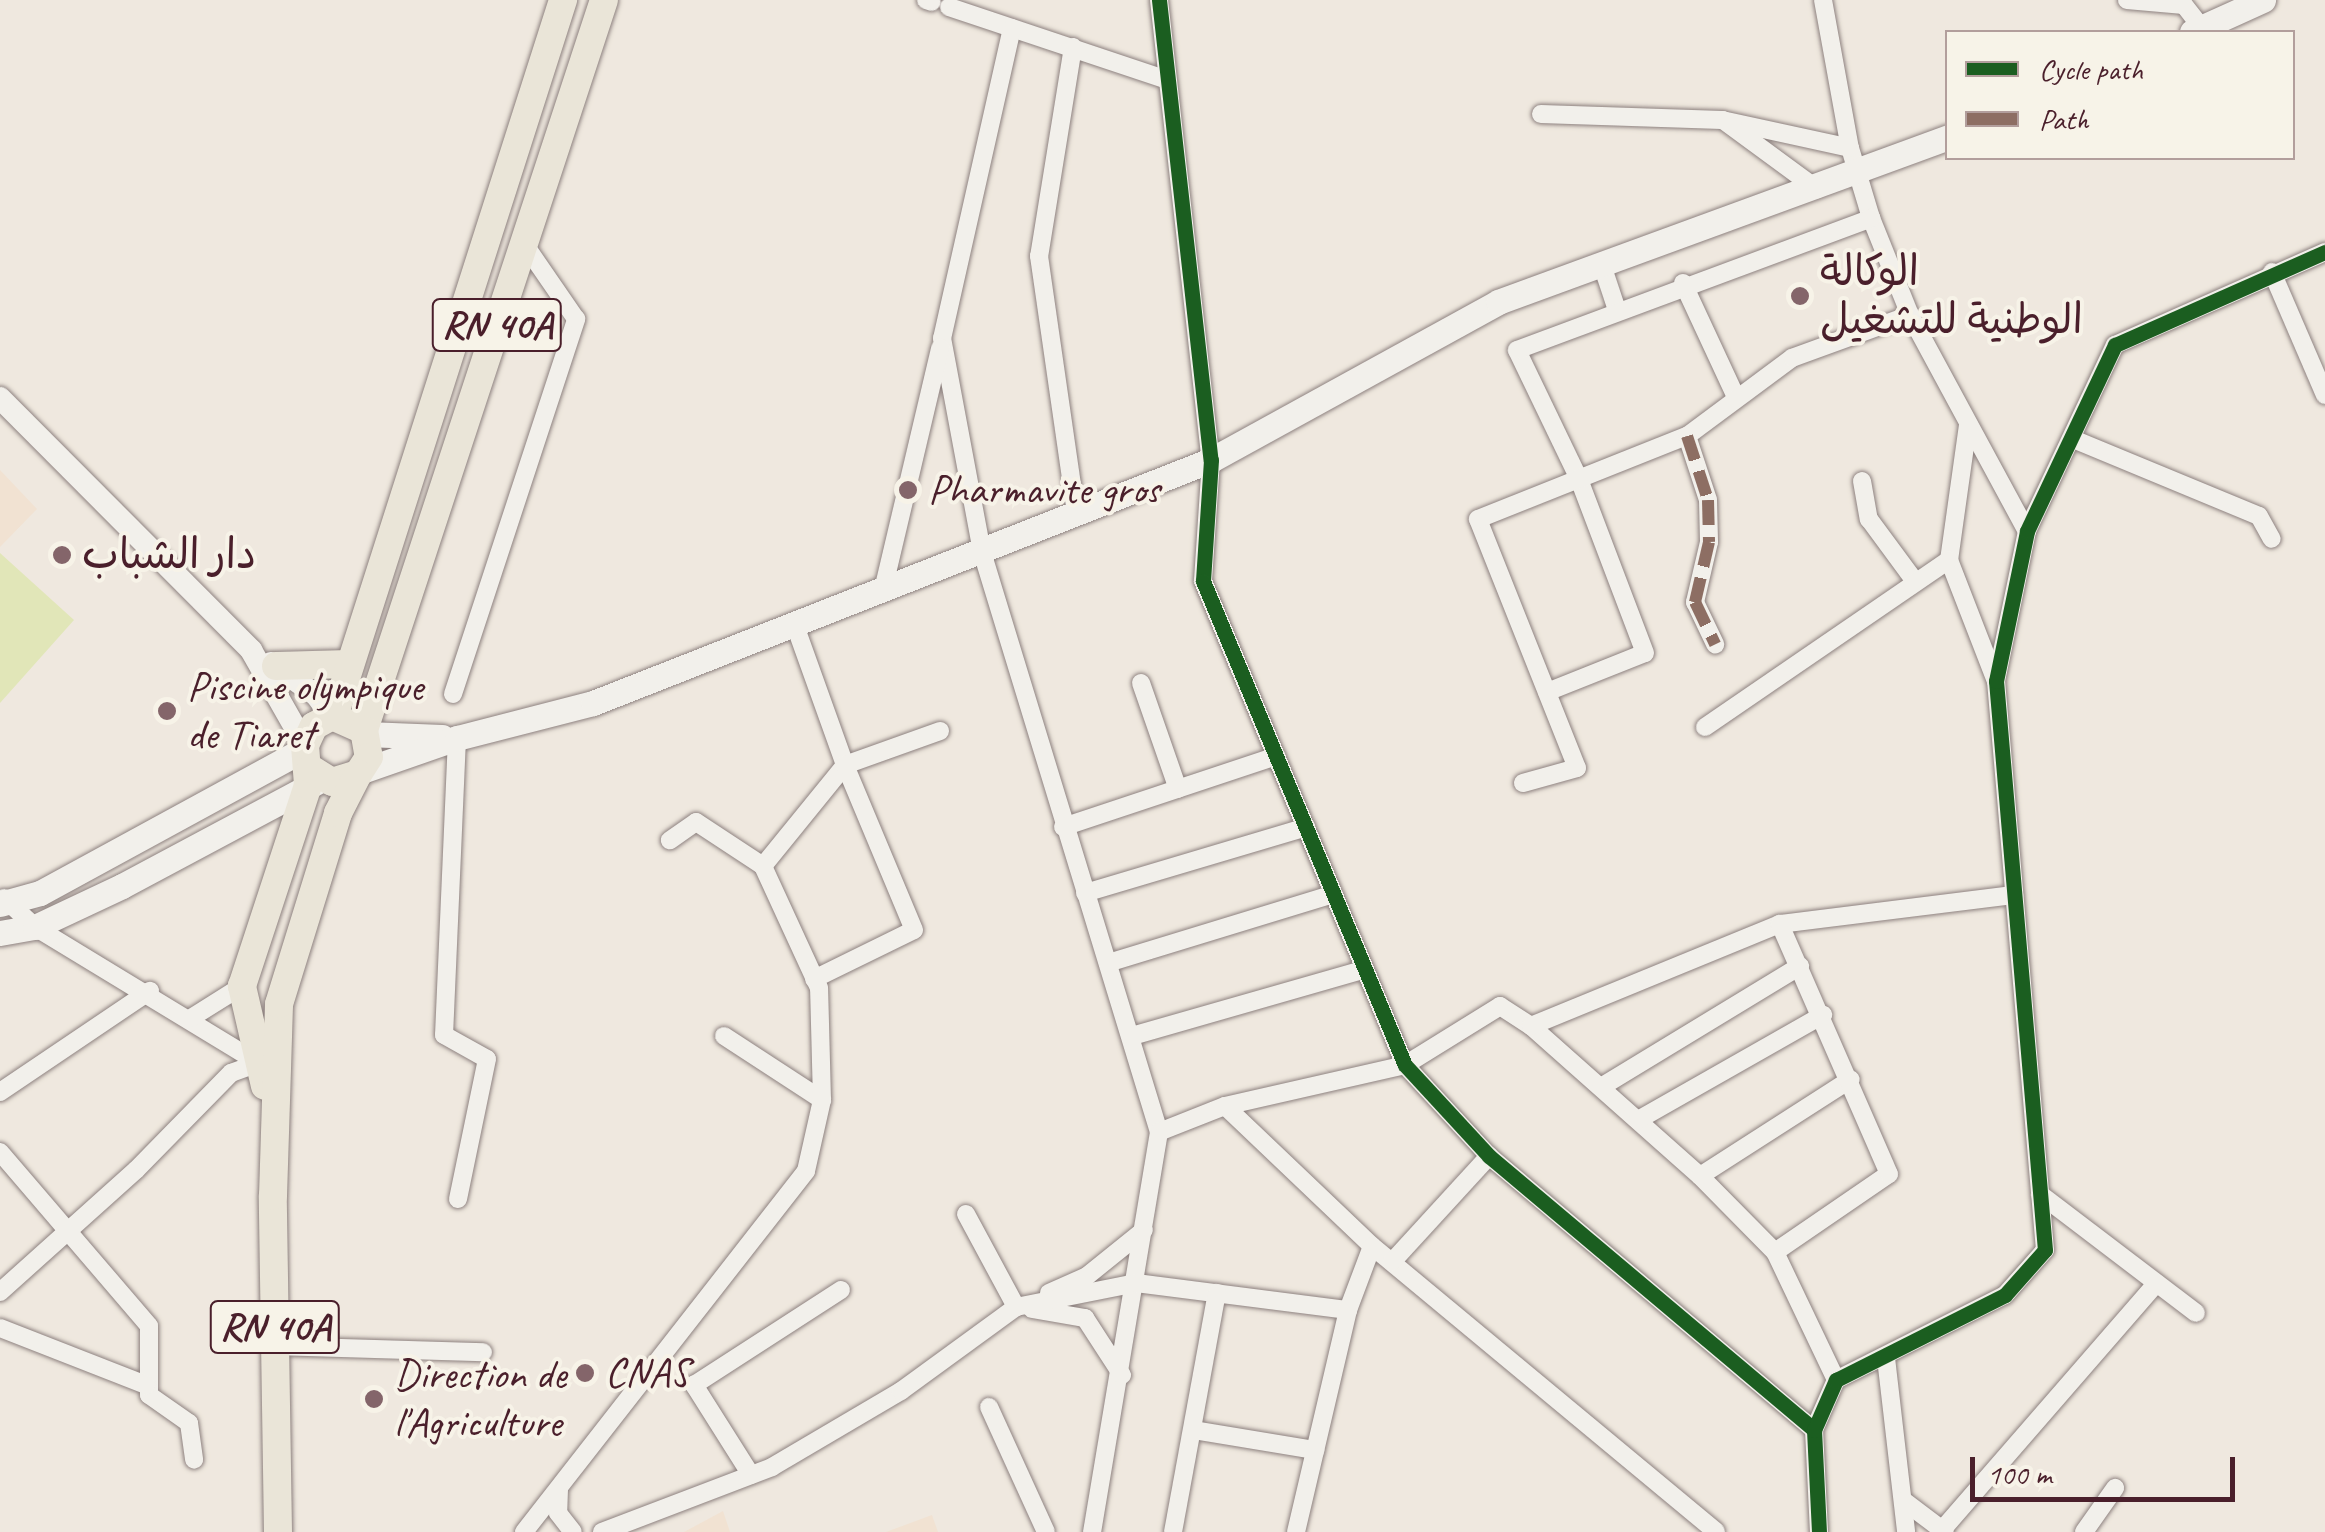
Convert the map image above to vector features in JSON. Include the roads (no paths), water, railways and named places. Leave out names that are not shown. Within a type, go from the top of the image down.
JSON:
[{"type":"main road","name":"RN 40A","points":[[333,716],[563,0]]},
{"type":"main road","name":"RN 40A","points":[[365,732],[604,0]]},
{"type":"main road","points":[[2197,30],[2263,0]]},
{"type":"main road","points":[[310,765],[341,782],[456,738],[593,703],[1211,460],[1324,404],[1498,302],[1858,175],[1945,137]]},
{"type":"main road","points":[[276,666],[349,664]]},
{"type":"main road","points":[[242,986],[310,765],[314,726],[333,716],[365,732],[456,738]]},
{"type":"main road","points":[[360,772],[370,749],[365,732]]},
{"type":"main road","points":[[3,900],[310,765]]},
{"type":"main road","points":[[0,933],[35,926],[310,765]]},
{"type":"main road","name":"RN 40A","points":[[278,1532],[274,1121],[279,1004],[338,813],[360,772]]},
{"type":"main road","name":"RN 40A","points":[[242,986],[274,1121]]},
{"type":"street","points":[[1159,0],[1211,460],[1203,580],[1406,1064],[1489,1156],[1814,1430]]},
{"type":"street","points":[[1823,0],[1850,148],[1871,218],[1910,315],[2027,531]]},
{"type":"street","points":[[2126,0],[2184,3],[2197,30]]},
{"type":"street","points":[[939,2],[1167,80]]},
{"type":"street","points":[[883,590],[1012,28]]},
{"type":"street","points":[[1073,47],[1039,256],[1076,512]]},
{"type":"street","points":[[1541,114],[1722,120],[1850,148]]},
{"type":"street","points":[[1722,120],[1818,189]]},
{"type":"street","points":[[1547,692],[1645,653],[1578,480],[1518,350],[1684,283],[1871,218]]},
{"type":"street","points":[[453,694],[576,319],[525,245]]},
{"type":"street","points":[[1996,681],[2027,531],[2074,439],[2115,345],[2272,272],[2325,252]]},
{"type":"street","points":[[1602,265],[1618,310]]},
{"type":"street","points":[[2272,272],[2325,395]]},
{"type":"street","points":[[1684,283],[1735,395]]},
{"type":"street","points":[[1523,782],[1576,768],[1478,519],[1687,436],[1735,395],[1792,358],[1910,315]]},
{"type":"street","points":[[942,338],[982,552],[1063,827],[1160,1132],[1122,1375],[1092,1532]]},
{"type":"street","points":[[0,398],[252,650],[316,694],[333,716]]},
{"type":"street","points":[[1820,1532],[1814,1430],[1836,1380],[2005,1295],[2044,1250],[1996,681],[1950,560],[1968,425]]},
{"type":"street","points":[[1687,436],[1708,500],[1709,542],[1695,602],[1714,644]]},
{"type":"street","points":[[2074,439],[2258,516],[2272,539]]},
{"type":"street","points":[[1862,481],[1869,519],[1914,580]]},
{"type":"street","points":[[1706,726],[1914,580],[1950,560]]},
{"type":"street","points":[[795,625],[845,764],[914,930],[814,979]]},
{"type":"street","points":[[252,650],[310,765]]},
{"type":"street","points":[[1141,683],[1178,789]]},
{"type":"street","points":[[763,866],[845,764],[940,731]]},
{"type":"street","points":[[456,738],[444,1035],[487,1059],[458,1198]]},
{"type":"street","points":[[1063,827],[1276,756]]},
{"type":"street","points":[[524,1532],[806,1171],[822,1100],[814,979],[763,866],[696,822],[670,840]]},
{"type":"street","points":[[1085,892],[1306,828]]},
{"type":"street","points":[[1108,963],[1334,894]]},
{"type":"street","points":[[1531,1026],[1780,924],[2014,895]]},
{"type":"street","points":[[3,900],[35,926],[150,990],[259,1063]]},
{"type":"street","points":[[1775,1252],[1889,1174],[1851,1079],[1780,924]]},
{"type":"street","points":[[1601,1087],[1800,966]]},
{"type":"street","points":[[1132,1036],[1365,969]]},
{"type":"street","points":[[192,1018],[242,986]]},
{"type":"street","points":[[0,1092],[150,990]]},
{"type":"street","points":[[1160,1132],[1226,1106],[1406,1064],[1500,1006],[1531,1026],[1638,1120],[1775,1252],[1836,1380]]},
{"type":"street","points":[[1638,1120],[1822,1015]]},
{"type":"street","points":[[724,1036],[822,1100]]},
{"type":"street","points":[[0,1292],[70,1230],[230,1074],[259,1063]]},
{"type":"street","points":[[1700,1176],[1851,1079]]},
{"type":"street","points":[[1226,1106],[1372,1246],[1703,1529]]},
{"type":"street","points":[[0,1152],[148,1326],[154,1343],[146,1385],[148,1395],[189,1424],[194,1460]]},
{"type":"street","points":[[1392,1262],[1489,1156]]},
{"type":"street","points":[[2040,1194],[2196,1313]]},
{"type":"street","points":[[966,1214],[1016,1307]]},
{"type":"street","points":[[602,1532],[750,1475],[900,1391],[1016,1307],[1087,1276],[1144,1230]]},
{"type":"street","points":[[1296,1532],[1348,1310],[1372,1246]]},
{"type":"street","points":[[1016,1307],[1136,1283],[1348,1310]]},
{"type":"street","points":[[1904,1501],[1944,1531],[2156,1283]]},
{"type":"street","points":[[750,1475],[694,1385],[842,1290]]},
{"type":"street","points":[[1173,1532],[1217,1293]]},
{"type":"street","points":[[1016,1307],[1085,1318],[1122,1375]]},
{"type":"street","points":[[0,1328],[146,1385]]},
{"type":"street","points":[[275,1346],[483,1352]]},
{"type":"street","points":[[1886,1358],[1906,1532]]},
{"type":"street","points":[[988,1407],[1046,1532]]},
{"type":"street","points":[[1194,1430],[1315,1450]]},
{"type":"street","points":[[559,1488],[558,1513],[573,1532]]},
{"type":"street","points":[[2084,1532],[2115,1488]]},
{"type":"place","name":"الوكالة الوطنية للتشغيل","points":[[1800,296]]},
{"type":"place","name":"Pharmavite gros","points":[[908,490]]},
{"type":"place","name":"دار الشباب","points":[[62,555]]},
{"type":"place","name":"Piscine olympique de Tiaret","points":[[167,711]]},
{"type":"place","name":"CNAS","points":[[585,1373]]},
{"type":"place","name":"Direction de l'Agriculture","points":[[374,1399]]}]
